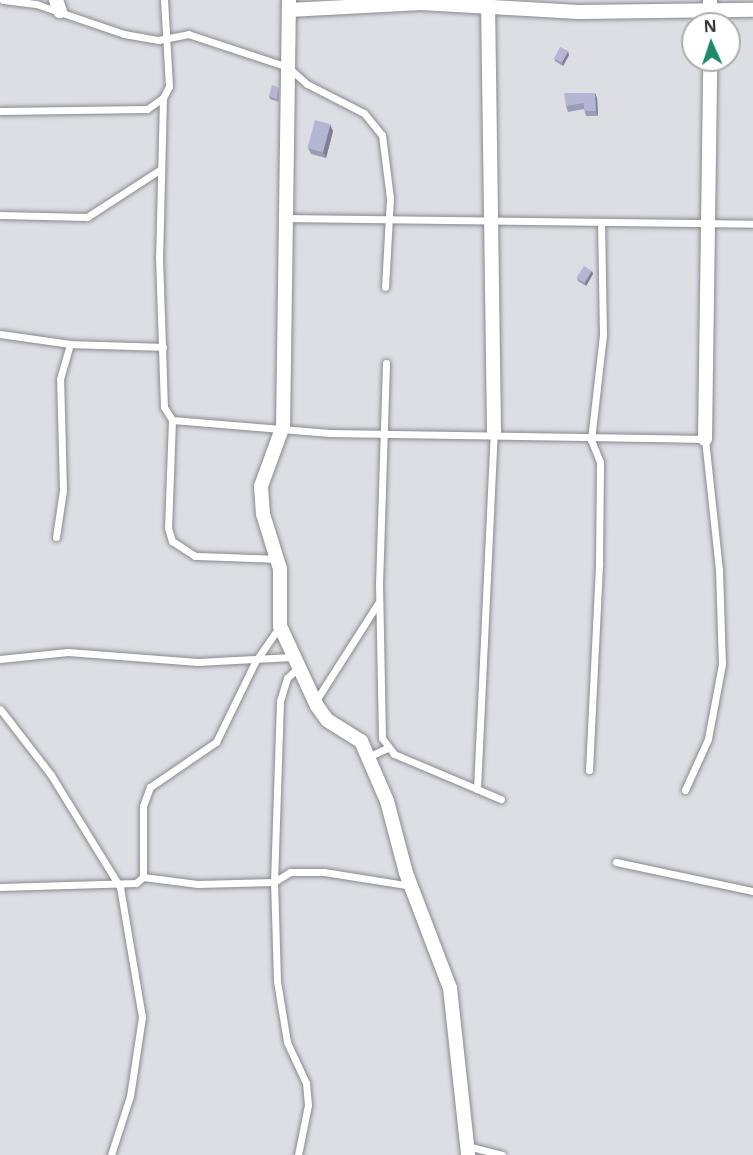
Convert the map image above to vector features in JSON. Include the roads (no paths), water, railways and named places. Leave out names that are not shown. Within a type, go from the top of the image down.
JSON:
[{"type":"street","points":[[488,3],[494,432]]},
{"type":"street","points":[[468,1150],[450,988],[411,886],[370,756],[361,741],[327,720],[315,702],[295,662],[280,626],[276,559],[261,486],[283,426],[289,5],[488,3],[710,12],[753,10]]},
{"type":"street","points":[[705,439],[710,72]]},
{"type":"lane","points":[[3,0],[58,6],[124,34],[166,37],[188,34],[288,67],[307,84],[375,122],[382,135],[388,220],[385,287]]},
{"type":"lane","points":[[0,111],[147,108],[163,98],[170,86],[164,0]]},
{"type":"lane","points":[[163,98],[161,170],[164,407],[172,420],[168,528],[172,541],[195,556],[276,559]]},
{"type":"lane","points":[[0,215],[87,217],[161,170]]},
{"type":"lane","points":[[286,218],[601,224],[753,224]]},
{"type":"lane","points":[[589,770],[600,462],[591,440],[603,335],[601,224]]},
{"type":"lane","points":[[0,334],[70,344],[164,347]]},
{"type":"lane","points":[[56,537],[63,490],[60,379],[70,344]]},
{"type":"lane","points":[[386,363],[379,601],[387,748]]},
{"type":"lane","points":[[172,420],[224,428],[283,426],[384,432],[494,432],[591,440],[705,439],[719,570],[722,664],[708,740],[685,790]]},
{"type":"lane","points":[[477,789],[494,432]]},
{"type":"lane","points":[[315,702],[379,601]]},
{"type":"lane","points":[[143,877],[142,806],[150,787],[216,742],[255,662],[280,626]]},
{"type":"lane","points":[[0,659],[68,652],[295,662],[280,701],[274,882],[277,981],[287,1042],[306,1083],[308,1105],[298,1155]]},
{"type":"lane","points":[[0,709],[51,774],[120,888],[142,1017],[130,1096],[111,1155]]},
{"type":"lane","points":[[370,756],[387,748],[501,799]]},
{"type":"lane","points":[[616,862],[753,891]]},
{"type":"lane","points":[[0,887],[120,888],[143,877],[198,884],[274,882],[290,872],[324,872],[411,886]]},
{"type":"lane","points":[[468,1150],[502,1155]]}]
